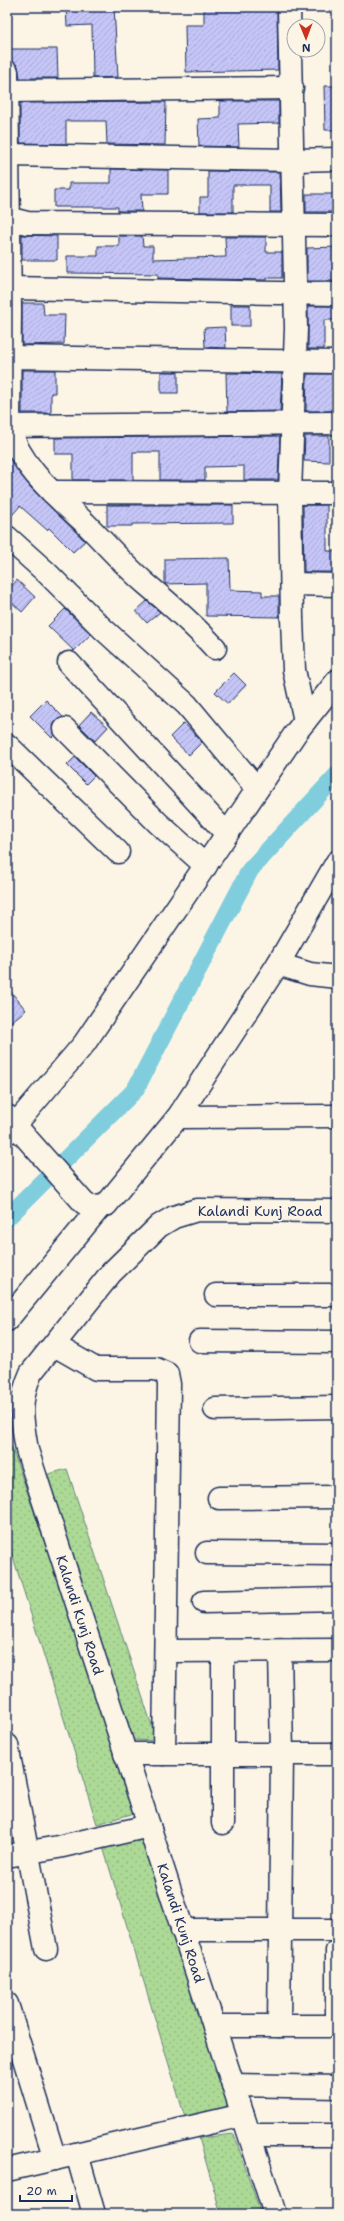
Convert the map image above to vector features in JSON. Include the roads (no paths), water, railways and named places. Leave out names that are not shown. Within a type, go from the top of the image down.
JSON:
[{"type":"street","points":[[289,7],[294,160],[296,293],[290,493],[292,584],[294,670],[305,721]]},
{"type":"street","points":[[215,648],[188,619],[145,583],[52,492],[19,452],[8,428],[9,288],[7,266],[7,85],[292,88]]},
{"type":"street","points":[[7,155],[294,160],[337,159]]},
{"type":"street","points":[[8,218],[27,223],[337,225]]},
{"type":"street","points":[[9,288],[337,294]]},
{"type":"street","points":[[9,357],[295,360],[337,362]]},
{"type":"street","points":[[8,428],[337,423]]},
{"type":"street","points":[[52,492],[337,493]]},
{"type":"street","points":[[7,537],[47,572],[102,628],[187,705],[257,789]]},
{"type":"street","points":[[292,584],[337,585]]},
{"type":"street","points":[[69,663],[226,833]]},
{"type":"street","points":[[335,871],[278,964],[178,1117],[106,1205],[99,1208],[92,1208],[84,1204],[34,1145],[10,1125],[84,1044],[206,866],[226,833],[305,721],[337,681]]},
{"type":"street","points":[[65,729],[158,823],[206,866]]},
{"type":"street","points":[[7,745],[118,852]]},
{"type":"street","points":[[278,964],[310,974],[337,977]]},
{"type":"street","points":[[178,1117],[337,1116]]},
{"type":"street","points":[[7,1320],[99,1208]]},
{"type":"street","name":"Kalandi Kunj Road","points":[[275,2214],[125,1754],[15,1408],[31,1373],[111,1273],[159,1226],[174,1217],[197,1210],[337,1211]]},
{"type":"street","points":[[216,1295],[337,1295]]},
{"type":"street","points":[[200,1341],[337,1342]]},
{"type":"street","points":[[54,1345],[96,1369],[156,1369],[167,1374],[169,1384],[164,1754]]},
{"type":"street","points":[[215,1409],[337,1407]]},
{"type":"street","points":[[219,1498],[337,1497]]},
{"type":"street","points":[[207,1553],[337,1554]]},
{"type":"street","points":[[204,1602],[337,1599]]},
{"type":"street","points":[[166,1651],[223,1652],[337,1650]]},
{"type":"street","points":[[279,2026],[282,1754],[280,1651]]},
{"type":"street","points":[[223,1652],[223,1823]]},
{"type":"street","points":[[7,1745],[17,1854],[46,1949]]},
{"type":"street","points":[[125,1754],[337,1754]]},
{"type":"street","points":[[17,1854],[149,1826]]},
{"type":"street","points":[[182,1930],[337,1930]]},
{"type":"street","points":[[214,2026],[337,2026],[337,1951]]},
{"type":"street","points":[[7,2004],[55,2159]]},
{"type":"street","points":[[233,2085],[337,2087]]},
{"type":"street","points":[[7,2170],[77,2154],[246,2125],[337,2136]]},
{"type":"street","points":[[77,2154],[94,2214]]},
{"type":"waterway","points":[[7,1218],[135,1090],[250,870],[337,775]]}]
